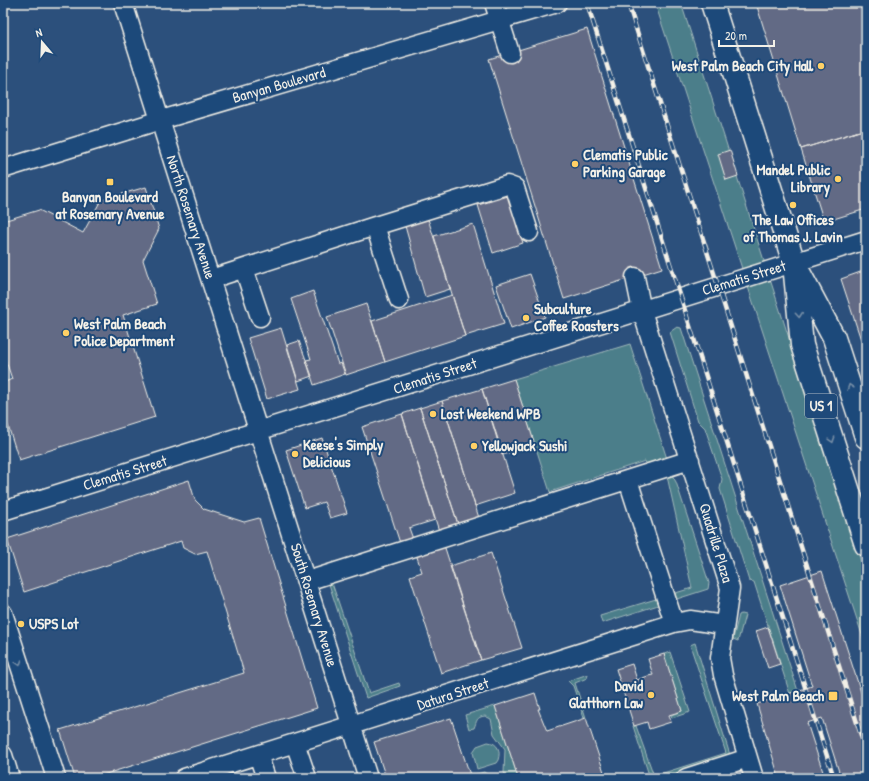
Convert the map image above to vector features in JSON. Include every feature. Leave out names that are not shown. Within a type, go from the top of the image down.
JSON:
[{"type":"main road","name":"US 1","points":[[712,3],[794,263],[834,338],[862,408],[866,437]]},
{"type":"main road","name":"US 1","points":[[794,263],[802,345],[866,546]]},
{"type":"street","name":"North Rosemary Avenue","points":[[123,3],[259,431]]},
{"type":"street","points":[[494,3],[510,53]]},
{"type":"street","name":"Banyan Boulevard","points":[[3,169],[160,120],[557,3]]},
{"type":"street","points":[[211,279],[507,185],[515,188],[529,232]]},
{"type":"street","points":[[375,226],[399,300]]},
{"type":"street","name":"Clematis Street","points":[[4,506],[259,431],[866,240]]},
{"type":"street","points":[[244,269],[260,317]]},
{"type":"street","name":"Quadrille Plaza","points":[[636,276],[642,311],[730,588],[720,658],[723,675],[754,778]]},
{"type":"street","name":"South Rosemary Avenue","points":[[259,431],[368,778]]},
{"type":"street","points":[[307,581],[690,460]]},
{"type":"street","points":[[628,480],[674,623]]},
{"type":"street","points":[[3,612],[56,778]]},
{"type":"street","name":"Datura Street","points":[[184,778],[227,772],[258,755],[674,623],[690,620],[724,625]]},
{"type":"street","points":[[295,743],[307,778]]},
{"type":"street","points":[[3,755],[10,778]]},
{"type":"street","points":[[258,755],[266,778]]},
{"type":"street","points":[[686,778],[748,758]]},
{"type":"green space","points":[[655,3],[681,3],[866,577],[866,647]]},
{"type":"green space","points":[[677,327],[681,328],[798,691],[790,694],[754,582],[749,581],[720,489],[722,479],[705,428],[698,421],[670,332]]},
{"type":"green space","points":[[630,344],[668,462],[647,468],[645,461],[550,492],[514,379]]},
{"type":"green space","points":[[672,475],[676,482],[709,583],[708,589],[602,623],[600,616],[692,588],[667,476]]},
{"type":"green space","points":[[331,580],[369,693],[399,683],[400,686],[366,698],[328,581]]},
{"type":"green space","points":[[739,615],[745,615],[738,641],[733,639]]},
{"type":"green space","points":[[695,643],[730,755],[728,759],[668,778],[650,778],[633,726],[636,726],[654,776],[726,753],[690,645]]},
{"type":"green space","points":[[670,652],[690,712],[672,718],[671,715],[682,711],[664,654]]},
{"type":"green space","points":[[588,674],[587,678],[575,683],[586,718],[584,718],[573,686],[568,681]]},
{"type":"green space","points":[[495,706],[518,778],[510,778],[504,773],[505,749],[494,734],[491,719],[485,716],[480,717],[474,728],[469,729],[465,715]]},
{"type":"green space","points":[[488,742],[494,744],[498,748],[498,760],[496,763],[477,769],[473,752],[477,746]]},
{"type":"green space","points":[[484,772],[488,775],[488,778],[471,778],[470,776]]},
{"type":"building","name":"West Palm Beach City Hall","points":[[756,3],[866,3],[866,129],[801,149]]},
{"type":"building","name":"Clematis Public Parking Garage","points":[[587,29],[662,268],[564,299],[489,59]]},
{"type":"building","name":"Mandel Public Library","points":[[866,129],[866,209],[824,222],[801,149]]},
{"type":"building","points":[[730,150],[738,176],[726,180],[718,154]]},
{"type":"building","name":"West Palm Beach Police Department","points":[[146,187],[159,229],[143,260],[157,304],[123,315],[155,417],[19,460],[3,410],[3,383],[12,379],[3,352],[3,221],[39,210],[83,233],[101,200]]},
{"type":"building","points":[[508,196],[523,243],[493,253],[478,205]]},
{"type":"building","points":[[428,219],[450,289],[425,297],[405,226]]},
{"type":"building","points":[[473,224],[504,324],[465,336],[434,236]]},
{"type":"building","points":[[866,270],[866,355],[841,279]]},
{"type":"building","points":[[530,274],[545,317],[511,329],[496,285]]},
{"type":"building","points":[[313,291],[338,364],[341,363],[345,374],[314,385],[306,360],[311,359],[291,299]]},
{"type":"building","points":[[452,295],[465,336],[385,362],[372,321]]},
{"type":"building","points":[[366,304],[385,362],[346,375],[327,317]]},
{"type":"building","points":[[281,328],[300,389],[267,399],[248,338]]},
{"type":"building","points":[[299,341],[312,376],[298,381],[287,345]]},
{"type":"building","points":[[514,379],[535,445],[502,455],[482,389]]},
{"type":"building","points":[[482,389],[515,493],[475,506],[442,401]]},
{"type":"building","points":[[442,401],[479,518],[458,524],[420,408]]},
{"type":"building","points":[[420,408],[458,524],[439,531],[402,414]]},
{"type":"building","points":[[402,414],[435,520],[409,528],[413,539],[400,543],[362,427]]},
{"type":"building","points":[[322,438],[347,513],[330,518],[324,502],[305,508],[286,450]]},
{"type":"building","points":[[189,480],[195,500],[204,509],[244,522],[259,518],[317,708],[93,778],[75,778],[60,730],[244,673],[207,551],[195,554],[183,548],[181,541],[24,592],[7,539]]},
{"type":"building","points":[[444,545],[481,660],[441,673],[410,576],[422,572],[416,554]]},
{"type":"building","points":[[491,553],[522,648],[481,660],[450,566]]},
{"type":"building","points":[[822,571],[866,708],[866,778],[841,778],[822,718],[807,723],[825,778],[779,778],[757,704],[812,686],[780,585]]},
{"type":"building","points":[[768,627],[780,664],[768,668],[756,631]]},
{"type":"building","name":"David Glatthorn Law","points":[[664,654],[682,711],[669,715],[671,722],[649,729],[647,722],[634,726],[616,669],[632,664],[637,680],[653,675],[648,659]]},
{"type":"building","points":[[535,693],[540,709],[538,709],[547,731],[586,718],[606,778],[518,778],[495,706]]},
{"type":"building","points":[[451,718],[471,778],[386,778],[374,742]]},
{"type":"railway","points":[[587,3],[834,778]]},
{"type":"railway","points":[[628,3],[866,751]]},
{"type":"place","name":"West Palm Beach City Hall","points":[[821,66]]},
{"type":"place","name":"Clematis Public Parking Garage","points":[[575,164]]},
{"type":"place","name":"Mandel Public Library","points":[[838,179]]},
{"type":"place","name":"Banyan Boulevard at Rosemary Avenue","points":[[110,182]]},
{"type":"place","name":"The Law Offices of Thomas J. Lavin","points":[[793,205]]},
{"type":"place","name":"Subculture Coffee Roasters","points":[[526,318]]},
{"type":"place","name":"West Palm Beach Police Department","points":[[66,333]]},
{"type":"place","name":"Lost Weekend WPB","points":[[433,414]]},
{"type":"place","name":"Yellowjack Sushi","points":[[474,446]]},
{"type":"place","name":"Keese's Simply Delicious","points":[[295,454]]},
{"type":"place","name":"USPS Lot","points":[[21,624]]},
{"type":"place","name":"David Glatthorn Law","points":[[651,695]]},
{"type":"place","name":"West Palm Beach","points":[[833,696]]}]
